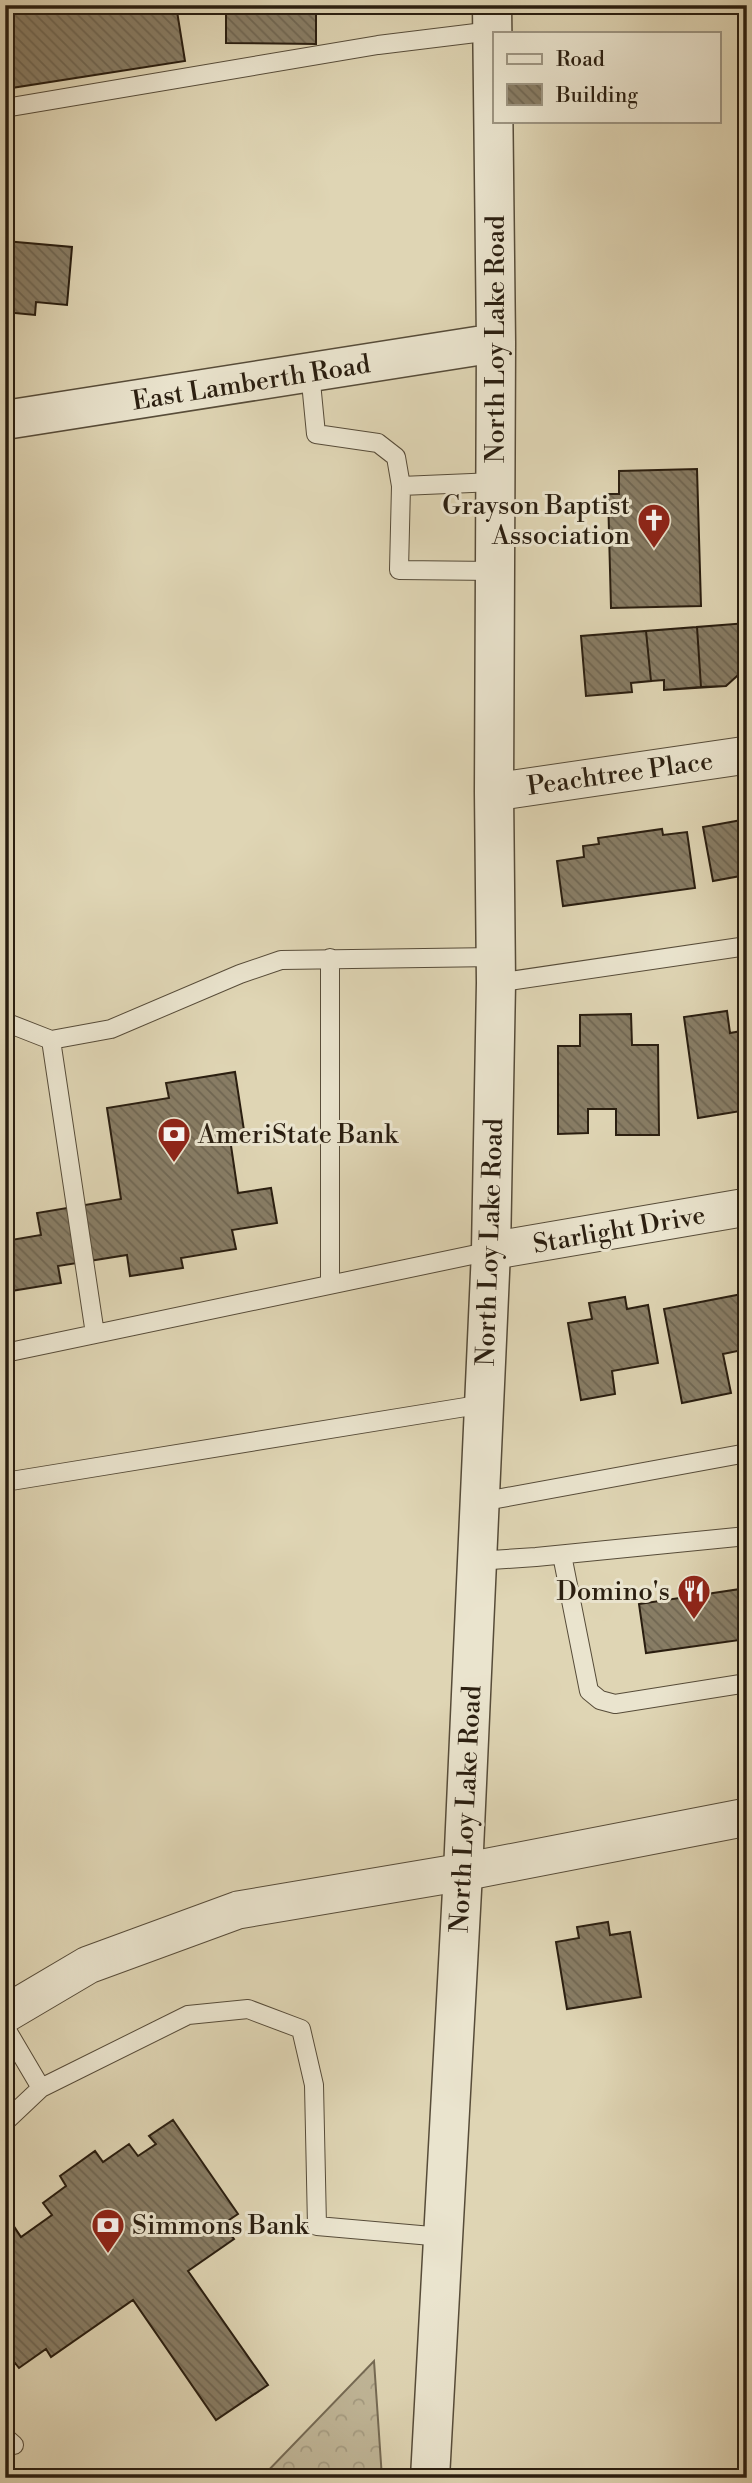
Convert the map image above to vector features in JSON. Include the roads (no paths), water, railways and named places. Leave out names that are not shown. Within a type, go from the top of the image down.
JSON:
[{"type":"street","name":"North Loy Lake Road","points":[[492,18],[493,99]]},
{"type":"street","name":"North Loy Lake Road","points":[[430,2478],[463,1872],[491,1251],[496,970],[493,122]]},
{"type":"street","name":"East Lamberth Road","points":[[5,421],[496,343]]},
{"type":"street","name":"Peachtree Place","points":[[494,792],[747,755]]},
{"type":"street","name":"Starlight Drive","points":[[491,1251],[747,1207]]},
{"type":"street","points":[[5,2014],[88,1965],[238,1910],[463,1872],[747,1817]]},
{"type":"lane","points":[[5,108],[378,45],[492,18]]},
{"type":"lane","points":[[310,372],[316,434],[378,443],[396,457],[401,486],[399,570],[495,571]]},
{"type":"lane","points":[[401,486],[495,482]]},
{"type":"lane","points":[[5,1022],[51,1040],[111,1029],[240,974],[281,960],[330,958],[496,970],[747,946]]},
{"type":"lane","points":[[330,958],[330,1284]]},
{"type":"lane","points":[[51,1040],[95,1334]]},
{"type":"lane","points":[[5,1353],[491,1251]]},
{"type":"lane","points":[[5,1482],[484,1404]]},
{"type":"lane","points":[[480,1502],[747,1453]]},
{"type":"lane","points":[[476,1560],[562,1555],[747,1536]]},
{"type":"lane","points":[[562,1555],[589,1691],[600,1700],[615,1704],[747,1683]]},
{"type":"lane","points":[[5,2122],[41,2088],[188,2015],[248,2009],[301,2029],[314,2085],[317,2227],[443,2238]]},
{"type":"lane","points":[[5,2027],[41,2088]]},
{"type":"place","name":"Grayson Baptist Association","points":[[654,550]]},
{"type":"place","name":"AmeriState Bank","points":[[174,1164]]},
{"type":"place","name":"Domino's","points":[[694,1621]]},
{"type":"place","name":"Simmons Bank","points":[[108,2255]]}]
